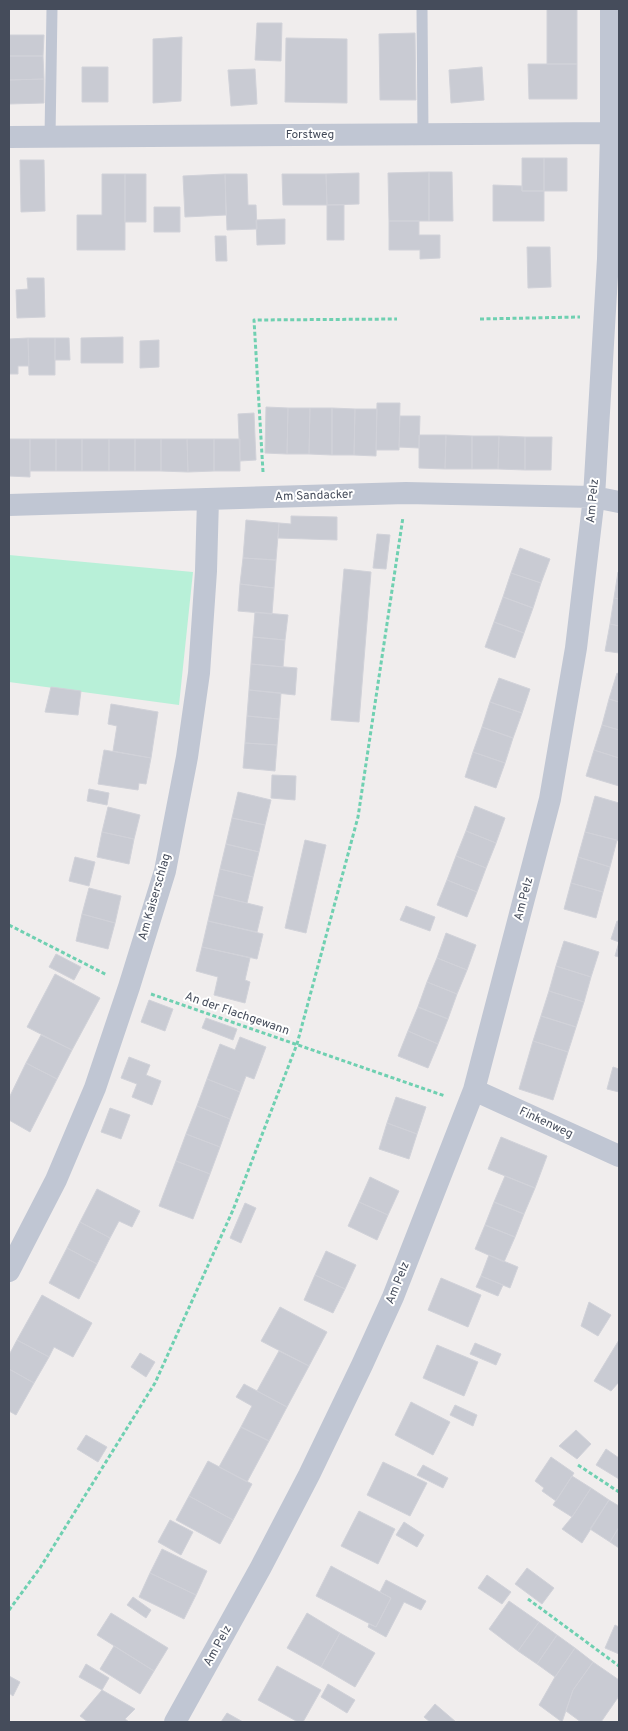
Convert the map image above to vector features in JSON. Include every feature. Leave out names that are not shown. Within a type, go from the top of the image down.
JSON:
[{"type":"street","name":"Am Pelz","points":[[175,1722],[309,1475],[393,1297],[470,1097],[550,799],[576,648],[594,497],[604,317],[614,259],[611,9]]},
{"type":"street","name":"Forstweg","points":[[9,137],[611,133]]},
{"type":"street","name":"Am Sandacker","points":[[9,505],[406,493],[594,497],[619,502]]},
{"type":"street","name":"Am Kaiserschlag","points":[[9,1271],[56,1180],[95,1088],[165,871],[188,757],[199,672],[206,571],[208,500]]},
{"type":"street","name":"Finkenweg","points":[[470,1097],[619,1156]]},
{"type":"lane","points":[[50,136],[52,9]]},
{"type":"lane","points":[[422,9],[423,134]]},
{"type":"path","points":[[480,319],[604,317]]},
{"type":"path","points":[[265,498],[254,320],[397,319]]},
{"type":"path","points":[[9,1610],[40,1568],[155,1383],[233,1210],[297,1044],[358,817],[406,493]]},
{"type":"path","name":"An der Flachgewann","points":[[9,925],[129,987],[297,1044],[470,1097]]},
{"type":"path","points":[[578,1465],[619,1492]]},
{"type":"path","points":[[528,1599],[619,1666]]},
{"type":"green space","points":[[9,555],[193,572],[179,705],[9,682]]},
{"type":"building","points":[[547,9],[577,9],[577,64],[547,64]]},
{"type":"building","points":[[257,23],[282,23],[281,61],[255,60]]},
{"type":"building","points":[[415,33],[416,100],[380,100],[379,34]]},
{"type":"building","points":[[9,35],[44,35],[43,56],[9,56]]},
{"type":"building","points":[[182,37],[181,101],[153,103],[153,39]]},
{"type":"building","points":[[286,38],[347,39],[347,103],[285,102]]},
{"type":"building","points":[[9,56],[43,56],[44,79],[9,80]]},
{"type":"building","points":[[528,64],[577,64],[577,99],[529,99]]},
{"type":"building","points":[[82,67],[108,67],[108,102],[82,102]]},
{"type":"building","points":[[482,67],[484,100],[451,103],[449,70]]},
{"type":"building","points":[[255,69],[257,104],[231,106],[228,70]]},
{"type":"building","points":[[44,79],[44,103],[9,104],[9,80]]},
{"type":"building","points":[[522,158],[544,158],[544,191],[522,191]]},
{"type":"building","points":[[544,158],[567,158],[567,191],[544,191]]},
{"type":"building","points":[[20,160],[44,160],[45,211],[21,212]]},
{"type":"building","points":[[429,172],[452,172],[453,221],[429,221]]},
{"type":"building","points":[[429,172],[429,221],[389,221],[388,173]]},
{"type":"building","points":[[359,173],[359,204],[327,205],[326,174]]},
{"type":"building","points":[[102,174],[125,174],[125,250],[77,250],[77,215],[102,215]]},
{"type":"building","points":[[125,174],[146,174],[146,222],[125,222]]},
{"type":"building","points":[[225,174],[247,174],[248,205],[256,205],[257,229],[227,230]]},
{"type":"building","points":[[225,174],[226,215],[185,217],[183,176]]},
{"type":"building","points":[[282,174],[326,174],[327,205],[283,205]]},
{"type":"building","points":[[493,185],[522,186],[522,191],[544,191],[544,221],[493,221]]},
{"type":"building","points":[[327,205],[344,205],[344,240],[327,240]]},
{"type":"building","points":[[154,207],[180,207],[180,232],[154,232]]},
{"type":"building","points":[[285,219],[285,244],[257,245],[256,220]]},
{"type":"building","points":[[389,221],[419,221],[419,235],[440,235],[440,258],[420,259],[420,250],[389,250]]},
{"type":"building","points":[[215,236],[226,236],[227,261],[216,261]]},
{"type":"building","points":[[527,247],[550,247],[551,287],[528,288]]},
{"type":"building","points":[[27,278],[44,278],[45,317],[17,318],[16,290],[28,289]]},
{"type":"building","points":[[123,337],[123,363],[81,363],[81,338]]},
{"type":"building","points":[[28,338],[29,366],[18,366],[18,374],[9,374],[9,339]]},
{"type":"building","points":[[28,338],[55,338],[55,375],[29,375]]},
{"type":"building","points":[[55,338],[69,338],[70,360],[55,360]]},
{"type":"building","points":[[159,340],[159,367],[140,368],[140,341]]},
{"type":"building","points":[[377,403],[400,403],[399,450],[376,450]]},
{"type":"building","points":[[266,407],[288,408],[287,454],[265,453]]},
{"type":"building","points":[[288,408],[310,408],[309,454],[287,454]]},
{"type":"building","points":[[310,408],[332,408],[332,455],[309,454]]},
{"type":"building","points":[[332,408],[355,409],[354,455],[332,455]]},
{"type":"building","points":[[355,409],[377,409],[376,456],[354,455]]},
{"type":"building","points":[[254,413],[256,460],[240,461],[238,414]]},
{"type":"building","points":[[400,416],[420,416],[419,448],[399,447]]},
{"type":"building","points":[[419,435],[446,435],[445,469],[419,468]]},
{"type":"building","points":[[446,435],[472,436],[472,469],[445,469]]},
{"type":"building","points":[[472,436],[499,436],[498,469],[472,469]]},
{"type":"building","points":[[499,436],[525,437],[525,470],[498,469]]},
{"type":"building","points":[[525,437],[552,437],[551,470],[525,470]]},
{"type":"building","points":[[9,439],[30,439],[30,477],[9,476]]},
{"type":"building","points":[[30,439],[56,439],[56,471],[30,471]]},
{"type":"building","points":[[56,439],[82,439],[82,471],[56,471]]},
{"type":"building","points":[[82,439],[109,439],[109,471],[82,471]]},
{"type":"building","points":[[109,439],[135,439],[135,471],[109,471]]},
{"type":"building","points":[[135,439],[161,439],[161,471],[135,471]]},
{"type":"building","points":[[161,439],[187,439],[188,472],[161,471]]},
{"type":"building","points":[[187,439],[214,439],[214,471],[188,472]]},
{"type":"building","points":[[214,439],[240,439],[240,471],[214,471]]},
{"type":"building","points":[[291,516],[337,517],[337,540],[278,538],[279,523],[291,524]]},
{"type":"building","points":[[246,520],[279,523],[276,560],[243,558]]},
{"type":"building","points":[[377,534],[390,535],[386,569],[373,568]]},
{"type":"building","points":[[520,548],[550,559],[541,583],[511,573]]},
{"type":"building","points":[[243,558],[276,560],[274,588],[240,584]]},
{"type":"building","points":[[344,569],[371,572],[359,722],[331,720]]},
{"type":"building","points":[[619,572],[619,599],[614,598]]},
{"type":"building","points":[[511,573],[541,583],[533,608],[503,597]]},
{"type":"building","points":[[240,584],[274,588],[272,614],[238,611]]},
{"type":"building","points":[[503,597],[533,608],[524,633],[494,622]]},
{"type":"building","points":[[614,598],[619,599],[619,626],[610,624]]},
{"type":"building","points":[[255,612],[288,615],[285,640],[253,637]]},
{"type":"building","points":[[494,622],[524,633],[515,658],[485,647]]},
{"type":"building","points":[[610,624],[619,626],[619,653],[605,651]]},
{"type":"building","points":[[253,637],[285,640],[283,667],[251,664]]},
{"type":"building","points":[[251,664],[297,668],[295,695],[249,690]]},
{"type":"building","points":[[617,673],[619,674],[619,702],[609,699]]},
{"type":"building","points":[[499,678],[530,689],[522,713],[490,702]]},
{"type":"building","points":[[51,687],[81,691],[78,715],[45,712]]},
{"type":"building","points":[[249,690],[281,693],[279,719],[247,716]]},
{"type":"building","points":[[609,699],[619,702],[619,730],[602,725]]},
{"type":"building","points":[[490,702],[522,713],[513,738],[482,727]]},
{"type":"building","points":[[111,704],[158,712],[151,758],[113,751],[117,726],[108,724]]},
{"type":"building","points":[[247,716],[279,719],[277,745],[245,743]]},
{"type":"building","points":[[602,725],[619,730],[619,758],[594,750]]},
{"type":"building","points":[[482,727],[513,738],[505,763],[473,752]]},
{"type":"building","points":[[245,743],[277,745],[275,771],[243,768]]},
{"type":"building","points":[[104,750],[151,758],[146,784],[139,783],[138,790],[98,784]]},
{"type":"building","points":[[594,750],[619,758],[619,786],[586,776]]},
{"type":"building","points":[[473,752],[505,763],[496,788],[465,777]]},
{"type":"building","points":[[272,775],[296,776],[295,800],[271,798]]},
{"type":"building","points":[[89,789],[109,793],[107,805],[87,801]]},
{"type":"building","points":[[238,792],[271,800],[265,825],[232,818]]},
{"type":"building","points":[[595,796],[619,803],[619,841],[585,832]]},
{"type":"building","points":[[475,806],[505,818],[496,843],[466,831]]},
{"type":"building","points":[[108,807],[140,815],[134,839],[102,832]]},
{"type":"building","points":[[232,818],[265,825],[259,852],[226,844]]},
{"type":"building","points":[[466,831],[496,843],[486,868],[456,856]]},
{"type":"building","points":[[102,832],[134,839],[129,864],[97,857]]},
{"type":"building","points":[[585,832],[617,840],[610,867],[578,857]]},
{"type":"building","points":[[305,840],[326,845],[306,933],[285,928]]},
{"type":"building","points":[[226,844],[259,852],[253,877],[220,869]]},
{"type":"building","points":[[456,856],[486,868],[477,892],[447,880]]},
{"type":"building","points":[[75,857],[95,862],[89,886],[69,881]]},
{"type":"building","points":[[578,857],[610,867],[603,892],[571,883]]},
{"type":"building","points":[[220,869],[253,877],[247,903],[214,895]]},
{"type":"building","points":[[447,880],[477,892],[467,917],[437,905]]},
{"type":"building","points":[[571,883],[603,892],[596,918],[564,909]]},
{"type":"building","points":[[89,888],[121,896],[115,923],[82,914]]},
{"type":"building","points":[[214,895],[263,907],[257,932],[208,921]]},
{"type":"building","points":[[406,906],[435,917],[430,931],[400,920]]},
{"type":"building","points":[[82,914],[115,923],[108,949],[76,941]]},
{"type":"building","points":[[208,921],[263,934],[257,959],[202,947]]},
{"type":"building","points":[[617,921],[619,921],[619,942],[611,939]]},
{"type":"building","points":[[446,933],[476,945],[467,970],[437,958]]},
{"type":"building","points":[[564,941],[599,952],[591,977],[556,966]]},
{"type":"building","points":[[619,942],[619,957],[615,956]]},
{"type":"building","points":[[202,947],[250,958],[245,980],[250,982],[245,1003],[214,995],[218,977],[196,971]]},
{"type":"building","points":[[56,954],[81,967],[74,980],[49,967]]},
{"type":"building","points":[[437,958],[467,970],[457,994],[427,982]]},
{"type":"building","points":[[556,966],[591,977],[584,1002],[549,991]]},
{"type":"building","points":[[55,974],[100,998],[72,1050],[27,1027]]},
{"type":"building","points":[[427,982],[457,994],[448,1019],[418,1007]]},
{"type":"building","points":[[549,991],[584,1002],[576,1027],[541,1016]]},
{"type":"building","points":[[149,1000],[173,1009],[165,1031],[141,1022]]},
{"type":"building","points":[[418,1007],[448,1019],[438,1044],[408,1031]]},
{"type":"building","points":[[541,1016],[576,1027],[568,1052],[533,1041]]},
{"type":"building","points":[[206,1018],[237,1029],[233,1040],[202,1028]]},
{"type":"building","points":[[408,1031],[438,1044],[428,1068],[398,1056]]},
{"type":"building","points":[[41,1035],[72,1050],[57,1079],[26,1063]]},
{"type":"building","points":[[240,1037],[266,1047],[254,1079],[246,1076],[240,1092],[207,1079],[220,1044],[235,1050]]},
{"type":"building","points":[[533,1041],[568,1052],[553,1100],[519,1089]]},
{"type":"building","points":[[129,1057],[150,1065],[146,1075],[161,1081],[152,1105],[132,1097],[137,1084],[121,1078]]},
{"type":"building","points":[[26,1063],[57,1079],[30,1132],[9,1120],[9,1098]]},
{"type":"building","points":[[613,1067],[619,1069],[619,1092],[607,1089]]},
{"type":"building","points":[[207,1079],[240,1092],[230,1119],[197,1106]]},
{"type":"building","points":[[396,1097],[426,1107],[417,1134],[387,1123]]},
{"type":"building","points":[[197,1106],[230,1119],[220,1147],[186,1134]]},
{"type":"building","points":[[110,1108],[130,1115],[121,1139],[101,1132]]},
{"type":"building","points":[[387,1123],[417,1134],[409,1159],[379,1149]]},
{"type":"building","points":[[186,1134],[220,1147],[210,1174],[176,1161]]},
{"type":"building","points":[[501,1137],[547,1156],[535,1188],[488,1169]]},
{"type":"building","points":[[176,1161],[210,1174],[193,1219],[159,1206]]},
{"type":"building","points":[[505,1176],[535,1188],[524,1214],[494,1202]]},
{"type":"building","points":[[370,1177],[399,1191],[388,1215],[359,1202]]},
{"type":"building","points":[[97,1189],[140,1211],[132,1227],[119,1221],[110,1238],[80,1222]]},
{"type":"building","points":[[359,1202],[388,1215],[377,1240],[348,1226]]},
{"type":"building","points":[[494,1202],[524,1214],[515,1237],[485,1225]]},
{"type":"building","points":[[245,1203],[256,1208],[241,1243],[230,1238]]},
{"type":"building","points":[[80,1222],[110,1238],[97,1264],[67,1248]]},
{"type":"building","points":[[485,1225],[515,1237],[504,1262],[475,1249]]},
{"type":"building","points":[[67,1248],[97,1264],[79,1299],[49,1283]]},
{"type":"building","points":[[326,1251],[356,1265],[345,1289],[315,1275]]},
{"type":"building","points":[[489,1255],[518,1267],[510,1288],[481,1276]]},
{"type":"building","points":[[315,1275],[345,1289],[333,1313],[304,1300]]},
{"type":"building","points":[[481,1276],[503,1285],[498,1296],[476,1287]]},
{"type":"building","points":[[441,1278],[481,1295],[468,1327],[428,1310]]},
{"type":"building","points":[[42,1295],[92,1323],[73,1357],[54,1347],[49,1357],[17,1340]]},
{"type":"building","points":[[589,1302],[611,1315],[598,1336],[581,1326]]},
{"type":"building","points":[[280,1307],[327,1332],[309,1366],[261,1341]]},
{"type":"building","points":[[17,1340],[49,1357],[34,1383],[9,1369],[9,1355]]},
{"type":"building","points":[[619,1340],[619,1382],[611,1391],[594,1381]]},
{"type":"building","points":[[475,1343],[501,1354],[496,1365],[470,1354]]},
{"type":"building","points":[[437,1345],[478,1362],[464,1396],[423,1378]]},
{"type":"building","points":[[279,1351],[309,1366],[287,1407],[257,1391]]},
{"type":"building","points":[[140,1353],[155,1362],[146,1377],[131,1367]]},
{"type":"building","points":[[9,1369],[34,1383],[16,1415],[9,1411]]},
{"type":"building","points":[[244,1384],[287,1407],[269,1441],[241,1427],[252,1406],[236,1397]]},
{"type":"building","points":[[411,1402],[450,1422],[433,1455],[395,1435]]},
{"type":"building","points":[[455,1405],[477,1415],[473,1426],[450,1415]]},
{"type":"building","points":[[241,1427],[269,1441],[247,1482],[219,1467]]},
{"type":"building","points":[[576,1430],[591,1444],[577,1459],[559,1446]]},
{"type":"building","points":[[86,1435],[107,1447],[98,1462],[77,1449]]},
{"type":"building","points":[[606,1449],[619,1458],[619,1479],[596,1465]]},
{"type":"building","points":[[551,1457],[574,1473],[556,1501],[542,1491],[544,1488],[535,1481]]},
{"type":"building","points":[[208,1461],[252,1484],[233,1520],[189,1496]]},
{"type":"building","points":[[383,1462],[427,1483],[410,1516],[367,1495]]},
{"type":"building","points":[[423,1465],[448,1478],[443,1488],[417,1475]]},
{"type":"building","points":[[572,1476],[591,1488],[572,1517],[553,1505]]},
{"type":"building","points":[[591,1488],[609,1500],[582,1543],[562,1529]]},
{"type":"building","points":[[189,1496],[233,1520],[220,1544],[176,1520]]},
{"type":"building","points":[[609,1500],[619,1506],[619,1527],[610,1542],[590,1529]]},
{"type":"building","points":[[359,1511],[395,1529],[378,1564],[341,1546]]},
{"type":"building","points":[[170,1520],[193,1532],[181,1555],[158,1542]]},
{"type":"building","points":[[404,1522],[424,1535],[417,1547],[396,1535]]},
{"type":"building","points":[[619,1527],[619,1548],[610,1542]]},
{"type":"building","points":[[162,1549],[207,1571],[196,1595],[150,1573]]},
{"type":"building","points":[[331,1566],[391,1598],[376,1627],[316,1596]]},
{"type":"building","points":[[527,1568],[554,1588],[542,1604],[515,1584]]},
{"type":"building","points":[[150,1573],[196,1595],[184,1619],[139,1597]]},
{"type":"building","points":[[487,1575],[511,1592],[502,1604],[478,1588]]},
{"type":"building","points":[[386,1580],[426,1601],[421,1610],[404,1602],[386,1637],[368,1627],[369,1624],[376,1627],[391,1598],[380,1592]]},
{"type":"building","points":[[133,1597],[151,1610],[146,1618],[127,1605]]},
{"type":"building","points":[[509,1601],[539,1622],[518,1651],[489,1629]]},
{"type":"building","points":[[111,1613],[168,1648],[154,1671],[97,1635]]},
{"type":"building","points":[[307,1613],[340,1633],[321,1667],[287,1648]]},
{"type":"building","points":[[539,1622],[557,1635],[537,1664],[518,1651]]},
{"type":"building","points":[[615,1625],[619,1627],[619,1654],[605,1648]]},
{"type":"building","points":[[340,1633],[375,1653],[355,1687],[321,1667]]},
{"type":"building","points":[[557,1635],[575,1648],[555,1677],[537,1664]]},
{"type":"building","points":[[114,1646],[154,1671],[140,1694],[100,1669]]},
{"type":"building","points":[[575,1648],[593,1662],[573,1690],[562,1722],[539,1705]]},
{"type":"building","points":[[593,1662],[619,1680],[619,1696],[601,1722],[581,1722],[566,1711],[573,1690]]},
{"type":"building","points":[[86,1664],[109,1678],[102,1690],[79,1677]]},
{"type":"building","points":[[277,1666],[321,1690],[303,1722],[298,1722],[258,1700]]},
{"type":"building","points":[[9,1676],[20,1682],[13,1696],[9,1693]]},
{"type":"building","points":[[328,1684],[355,1700],[347,1713],[321,1697]]},
{"type":"building","points":[[102,1690],[135,1709],[125,1719],[129,1722],[88,1722],[80,1716]]},
{"type":"building","points":[[435,1704],[456,1722],[430,1722],[424,1717]]},
{"type":"building","points":[[227,1713],[243,1722],[221,1722]]}]
